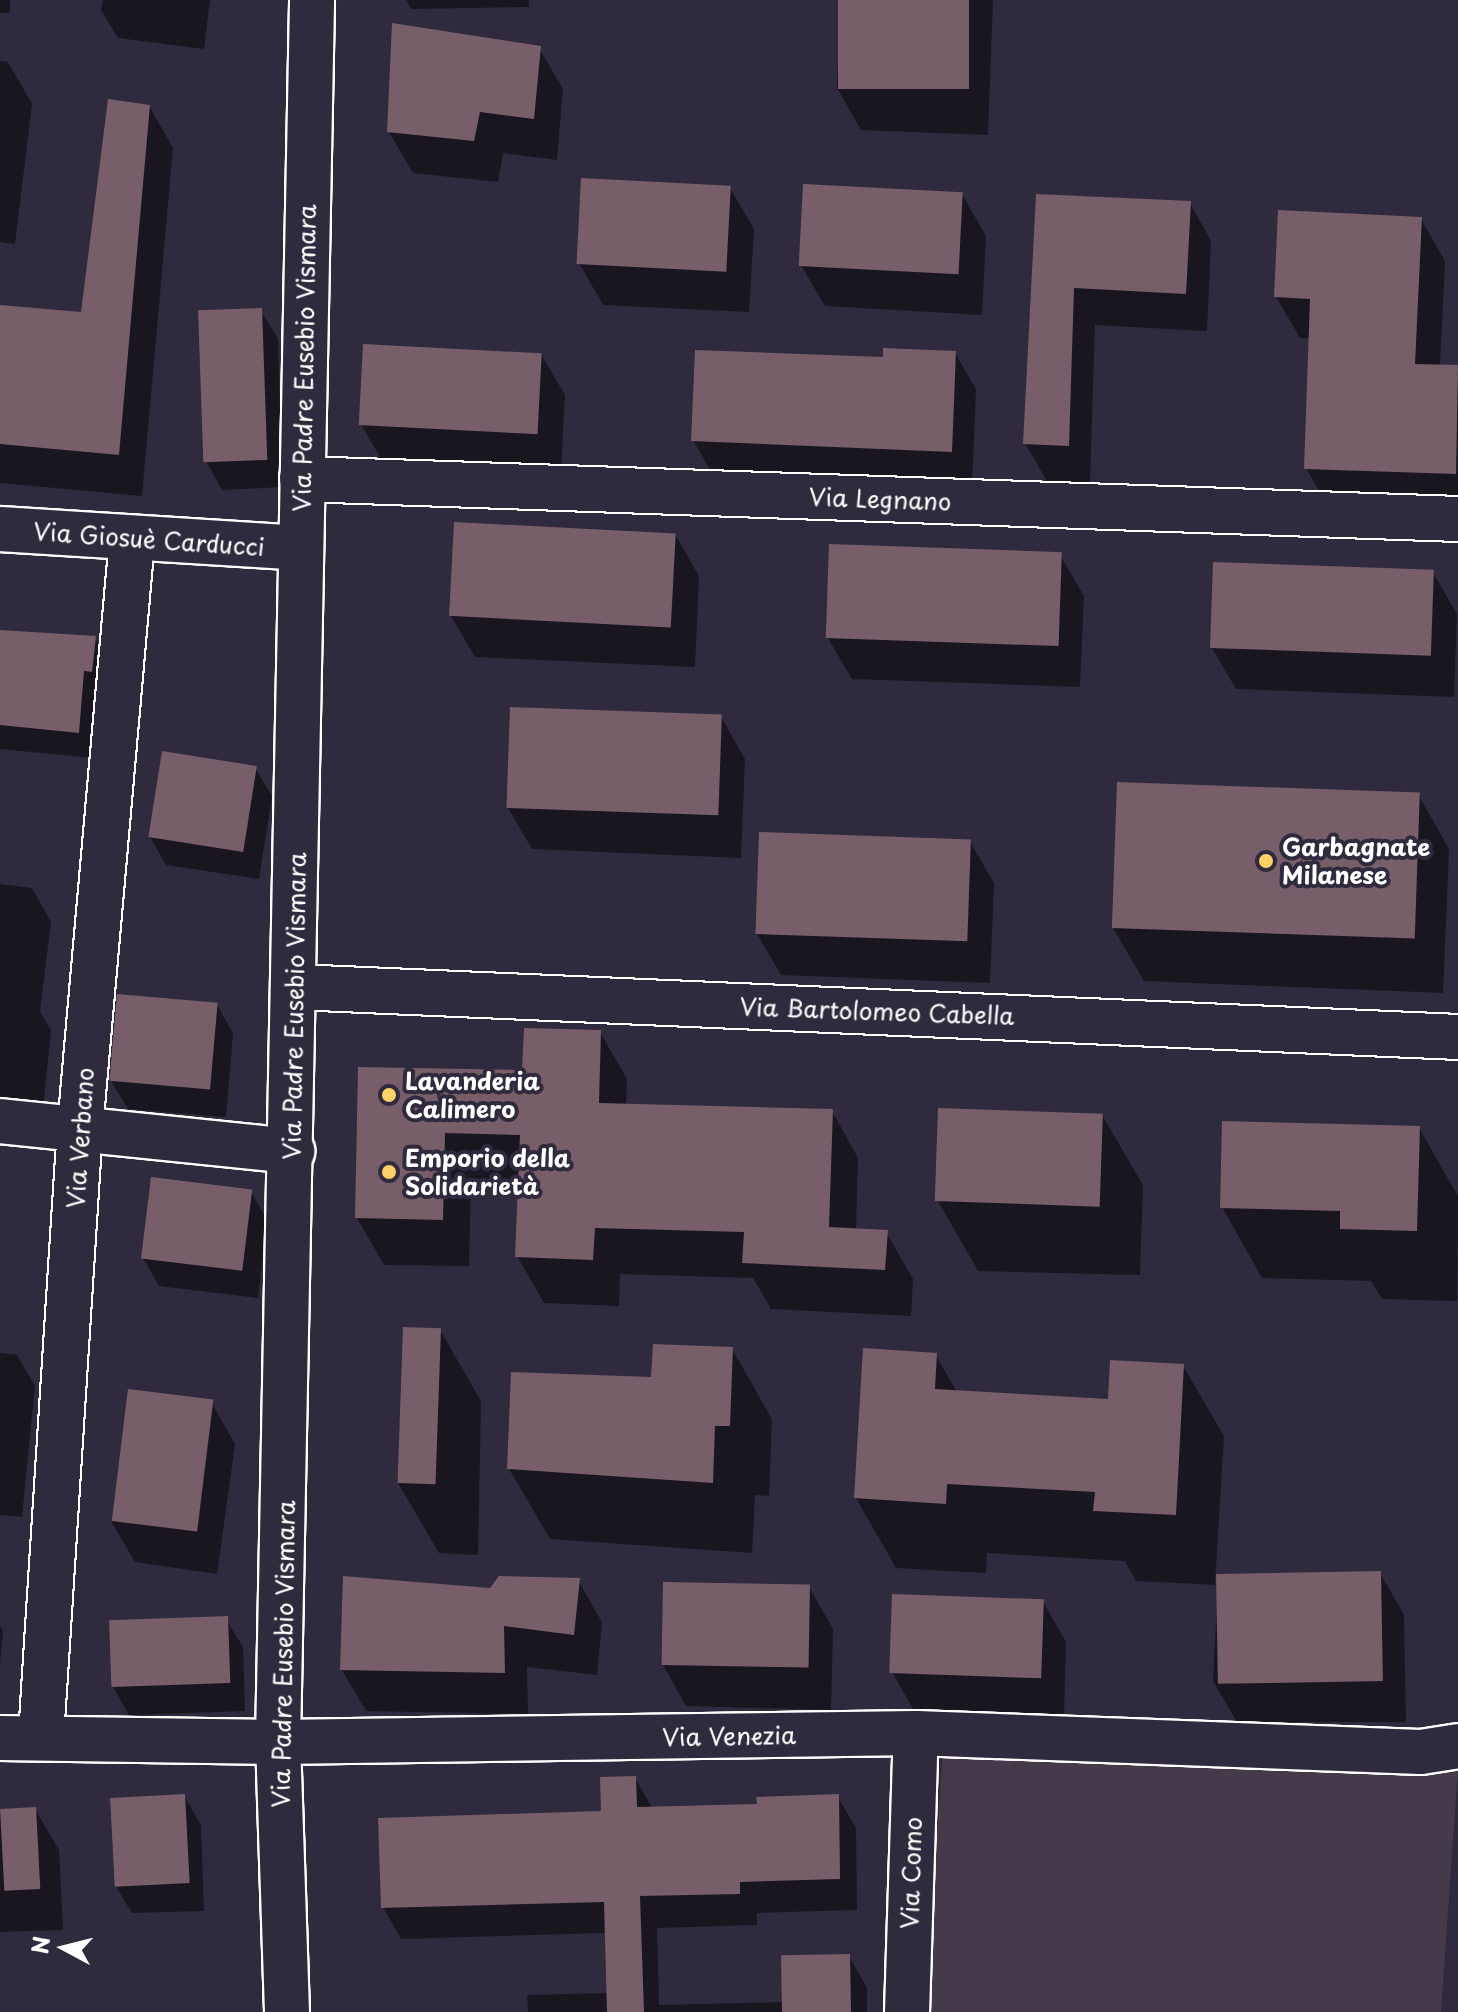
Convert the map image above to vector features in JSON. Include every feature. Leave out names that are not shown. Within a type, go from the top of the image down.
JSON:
[{"type":"street","name":"Via Padre Eusebio Vismara","points":[[287,2012],[278,1742],[295,987],[298,548],[312,0]]},
{"type":"street","name":"Via Legnano","points":[[302,479],[1458,519]]},
{"type":"street","name":"Via Giosuè Carducci","points":[[0,529],[298,548]]},
{"type":"street","name":"Via Verbano","points":[[20,1738],[80,1128],[132,539]]},
{"type":"street","name":"Via Bartolomeo Cabella","points":[[295,987],[1458,1037]]},
{"type":"street","points":[[0,1121],[292,1151]]},
{"type":"street","name":"Via Venezia","points":[[20,1738],[278,1742],[916,1733],[1421,1752],[1458,1746]]},
{"type":"street","name":"Via Como","points":[[907,2012],[916,1733]]},
{"type":"shaded area","points":[[944,1736],[1458,1772],[1441,2012],[925,2011]]},
{"type":"building","points":[[838,0],[969,0],[969,89],[838,89]]},
{"type":"building","points":[[392,23],[541,46],[534,119],[480,112],[474,141],[387,132]]},
{"type":"building","points":[[108,99],[150,105],[119,455],[0,444],[0,305],[81,312]]},
{"type":"building","points":[[581,178],[731,186],[726,272],[576,264]]},
{"type":"building","points":[[803,184],[963,192],[958,274],[799,266]]},
{"type":"building","points":[[1036,194],[1191,201],[1186,294],[1074,288],[1069,446],[1023,444]]},
{"type":"building","points":[[1278,210],[1422,217],[1415,364],[1458,365],[1456,474],[1304,469],[1310,299],[1274,297]]},
{"type":"building","points":[[262,308],[267,460],[203,462],[198,310]]},
{"type":"building","points":[[363,344],[542,353],[538,434],[359,425]]},
{"type":"building","points":[[883,348],[956,351],[952,452],[691,441],[695,350],[883,357]]},
{"type":"building","points":[[454,522],[676,534],[671,627],[449,616]]},
{"type":"building","points":[[829,544],[1062,552],[1059,646],[826,638]]},
{"type":"building","points":[[1213,562],[1434,570],[1431,656],[1210,648]]},
{"type":"building","points":[[0,630],[96,636],[92,672],[84,671],[79,733],[0,725]]},
{"type":"building","points":[[510,707],[722,714],[718,815],[506,808]]},
{"type":"building","points":[[162,751],[257,766],[243,852],[148,837]]},
{"type":"building","name":"Garbagnate Milanese","points":[[1117,782],[1420,793],[1415,938],[1112,928]]},
{"type":"building","points":[[759,832],[971,839],[967,941],[755,934]]},
{"type":"building","points":[[117,994],[218,1003],[210,1089],[109,1081]]},
{"type":"building","points":[[524,1028],[601,1030],[599,1103],[833,1109],[829,1227],[888,1230],[885,1270],[742,1263],[744,1232],[595,1228],[593,1260],[515,1257],[520,1135],[445,1133],[443,1220],[355,1218],[358,1067],[522,1070]]},
{"type":"building","points":[[938,1108],[1103,1114],[1100,1207],[935,1201]]},
{"type":"building","points":[[1222,1121],[1420,1126],[1417,1231],[1340,1229],[1340,1211],[1220,1208]]},
{"type":"building","points":[[151,1177],[252,1189],[242,1271],[141,1258]]},
{"type":"building","points":[[403,1327],[441,1328],[436,1484],[398,1483]]},
{"type":"building","points":[[653,1344],[733,1347],[730,1426],[715,1426],[713,1483],[507,1469],[511,1372],[651,1377]]},
{"type":"building","points":[[863,1348],[937,1353],[935,1389],[1108,1399],[1110,1360],[1184,1364],[1176,1515],[1093,1511],[1095,1492],[947,1484],[946,1504],[854,1498]]},
{"type":"building","points":[[128,1389],[213,1399],[197,1531],[112,1521]]},
{"type":"building","points":[[1381,1571],[1383,1681],[1218,1684],[1216,1574]]},
{"type":"building","points":[[343,1576],[490,1588],[499,1576],[580,1578],[574,1635],[504,1626],[505,1673],[340,1670]]},
{"type":"building","points":[[663,1582],[810,1585],[809,1668],[662,1665]]},
{"type":"building","points":[[892,1594],[1044,1599],[1041,1678],[889,1673]]},
{"type":"building","points":[[228,1616],[230,1683],[111,1687],[109,1620]]},
{"type":"building","points":[[636,1776],[637,1807],[757,1804],[756,1797],[839,1794],[840,1879],[740,1882],[740,1894],[640,1896],[644,2012],[607,2012],[604,1902],[381,1908],[378,1818],[601,1811],[600,1777]]},
{"type":"building","points":[[185,1794],[190,1883],[115,1887],[110,1798]]},
{"type":"building","points":[[36,1807],[40,1889],[4,1891],[0,1809]]},
{"type":"building","points":[[850,1954],[851,2012],[782,2012],[781,1955]]},
{"type":"place","name":"Garbagnate Milanese","points":[[1266,861]]},
{"type":"place","name":"Lavanderia Calimero","points":[[389,1095]]},
{"type":"place","name":"Emporio della Solidarietà","points":[[389,1172]]}]
